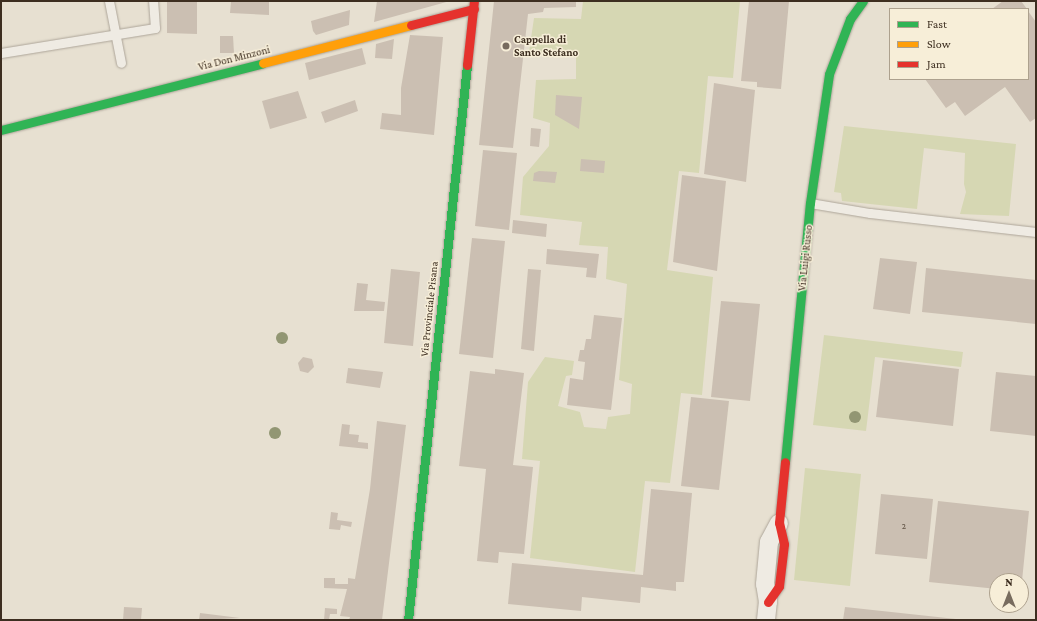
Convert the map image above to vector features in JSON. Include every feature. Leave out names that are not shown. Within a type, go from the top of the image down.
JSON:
[{"type":"street","name":"Via Luigi Russo","points":[[766,620],[768,602],[765,584],[769,542],[779,523],[810,203],[829,74],[850,19],[862,1]]},
{"type":"street","name":"Via Don Minzoni","points":[[1,130],[474,5]]},
{"type":"street","name":"Via Provinciale Pisana","points":[[408,620],[474,5]]},
{"type":"lane","points":[[110,1],[121,62]]},
{"type":"lane","points":[[1,53],[155,28],[154,1]]},
{"type":"lane","points":[[810,203],[870,213],[1036,232]]},
{"type":"green space","points":[[583,1],[740,1],[733,78],[708,76],[699,173],[679,171],[667,270],[713,277],[702,395],[681,393],[670,483],[645,481],[635,572],[530,558],[540,461],[522,459],[528,382],[545,357],[574,361],[572,375],[566,376],[558,406],[580,412],[584,427],[606,429],[608,417],[630,414],[632,384],[619,380],[627,284],[606,279],[608,247],[579,245],[582,222],[520,215],[523,177],[549,146],[550,123],[533,118],[536,80],[576,79],[576,56],[529,52],[534,18],[581,19]]},
{"type":"green space","points":[[844,126],[1016,144],[1009,216],[960,214],[966,192],[964,184],[965,153],[924,148],[917,209],[842,201],[841,193],[834,192]]},
{"type":"green space","points":[[824,335],[963,352],[961,367],[875,357],[866,431],[813,425]]},
{"type":"green space","points":[[805,468],[861,474],[850,586],[794,580]]},
{"type":"building","points":[[167,1],[197,1],[197,34],[167,33]]},
{"type":"building","points":[[231,1],[269,1],[269,15],[230,13]]},
{"type":"building","points":[[377,1],[450,1],[374,22]]},
{"type":"building","points":[[494,1],[576,1],[576,7],[544,8],[543,12],[528,14],[513,148],[479,145]]},
{"type":"building","points":[[749,1],[789,1],[781,89],[757,87],[757,82],[741,81]]},
{"type":"building","points":[[1003,1],[1021,1],[1026,8],[993,8]]},
{"type":"building","points":[[350,10],[349,25],[316,35],[313,31],[311,21]]},
{"type":"building","points":[[1029,12],[1036,22],[1036,118],[1030,122],[1005,87],[965,116],[955,102],[946,108],[926,80],[1029,80]]},
{"type":"building","points":[[410,35],[443,37],[434,135],[380,129],[382,113],[401,115],[401,88]]},
{"type":"building","points":[[220,36],[233,36],[234,53],[220,53]]},
{"type":"building","points":[[394,39],[392,59],[375,58],[376,44]]},
{"type":"building","points":[[362,48],[366,64],[309,80],[305,63]]},
{"type":"building","points":[[714,83],[755,90],[746,182],[704,174]]},
{"type":"building","points":[[298,91],[307,118],[270,129],[262,101]]},
{"type":"building","points":[[556,95],[582,97],[579,129],[555,115]]},
{"type":"building","points":[[355,100],[358,111],[325,123],[321,112]]},
{"type":"building","points":[[531,128],[541,129],[539,147],[530,146]]},
{"type":"building","points":[[483,150],[517,153],[509,230],[475,226]]},
{"type":"building","points":[[581,159],[605,161],[604,173],[580,171]]},
{"type":"building","points":[[539,171],[557,172],[555,183],[533,181],[534,173]]},
{"type":"building","points":[[682,175],[726,181],[717,271],[673,262]]},
{"type":"building","points":[[513,220],[547,224],[546,237],[512,233]]},
{"type":"building","points":[[472,238],[505,241],[493,358],[459,354]]},
{"type":"building","points":[[547,249],[599,254],[596,278],[586,277],[587,268],[546,264]]},
{"type":"building","points":[[880,258],[917,262],[910,314],[873,309]]},
{"type":"building","points":[[926,268],[1036,280],[1036,324],[922,312]]},
{"type":"building","points":[[391,269],[420,272],[413,346],[384,343]]},
{"type":"building","points":[[528,269],[541,270],[534,351],[521,349]]},
{"type":"building","points":[[357,283],[368,284],[366,300],[385,302],[384,311],[354,311]]},
{"type":"building","points":[[721,301],[760,304],[750,401],[711,397]]},
{"type":"building","points":[[594,315],[622,318],[611,410],[567,405],[570,378],[583,380],[585,362],[578,361],[580,350],[584,350],[586,339],[591,339]]},
{"type":"building","points":[[303,357],[312,359],[314,367],[308,373],[300,371],[298,363]]},
{"type":"building","points":[[883,360],[959,369],[953,426],[876,417]]},
{"type":"building","points":[[348,368],[383,372],[380,388],[346,383]]},
{"type":"building","points":[[495,369],[524,373],[513,465],[533,467],[524,554],[499,552],[498,563],[477,561],[486,469],[459,466],[470,371],[495,374]]},
{"type":"building","points":[[996,372],[1036,376],[1036,436],[990,431]]},
{"type":"building","points":[[691,397],[729,401],[719,490],[681,486]]},
{"type":"building","points":[[377,421],[406,425],[382,620],[349,620],[350,617],[340,616],[347,589],[324,588],[324,578],[335,578],[335,584],[348,584],[348,578],[355,579],[370,489]]},
{"type":"building","points":[[342,424],[350,425],[349,434],[359,435],[358,442],[368,443],[368,449],[339,446]]},
{"type":"building","points":[[651,489],[692,493],[684,582],[676,582],[676,591],[641,587],[640,603],[582,597],[581,611],[508,604],[512,563],[643,575]]},
{"type":"building","points":[[881,494],[933,499],[927,559],[875,554]]},
{"type":"building","points":[[938,501],[1029,511],[1023,573],[989,573],[989,588],[929,582]]},
{"type":"building","points":[[331,512],[338,513],[337,520],[352,522],[351,527],[341,525],[340,530],[329,529]]},
{"type":"building","points":[[124,607],[142,608],[141,620],[123,620]]},
{"type":"building","points":[[845,607],[956,619],[956,620],[843,620]]},
{"type":"building","points":[[325,608],[337,609],[337,614],[330,614],[329,620],[324,620]]},
{"type":"building","points":[[200,613],[240,618],[199,620]]},
{"type":"traffic: fast","points":[[785,462],[810,203],[829,74],[850,19],[863,1]]},
{"type":"traffic: fast","points":[[1,130],[263,63]]},
{"type":"traffic: fast","points":[[408,620],[467,65]]},
{"type":"traffic: slow","points":[[263,63],[411,25]]},
{"type":"traffic: jam","points":[[467,65],[474,1]]},
{"type":"traffic: jam","points":[[411,25],[474,9]]},
{"type":"traffic: jam","points":[[768,602],[779,586],[784,544],[779,523],[785,462]]},
{"type":"place","name":"Cappella di Santo Stefano","points":[[506,46]]}]
